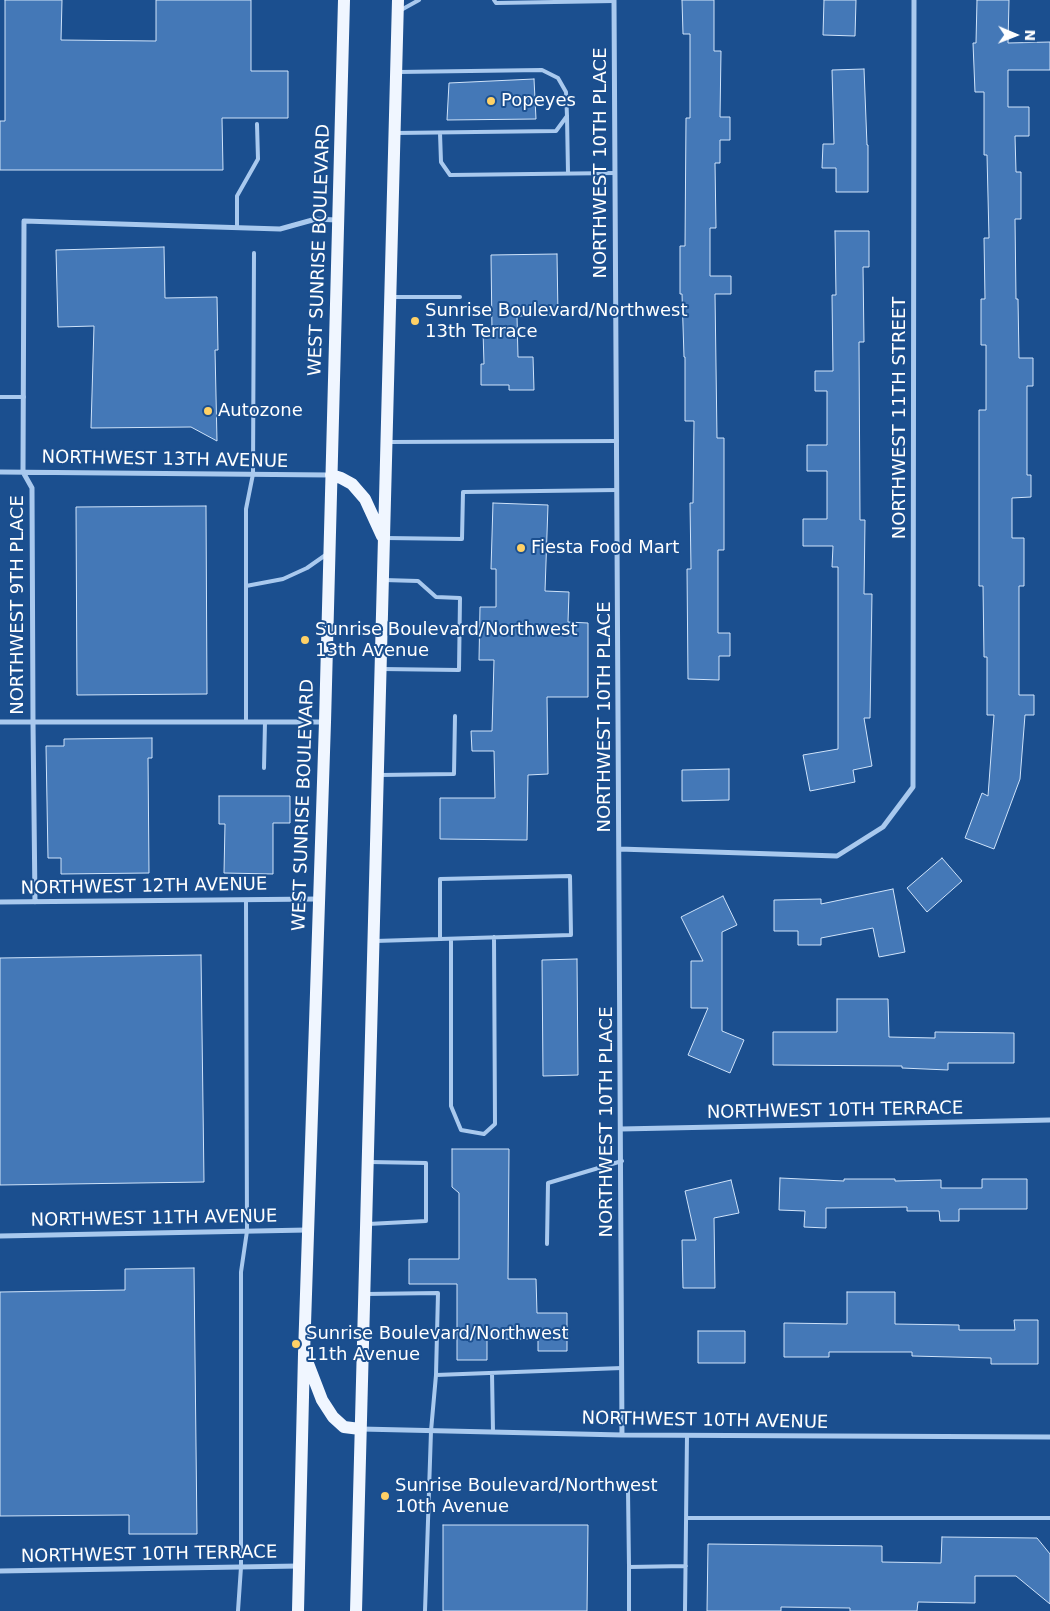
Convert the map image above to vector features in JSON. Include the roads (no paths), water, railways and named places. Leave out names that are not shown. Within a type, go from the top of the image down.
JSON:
[{"type":"main road","name":"WEST SUNRISE BOULEVARD","points":[[298,1611],[304,1354],[325,722],[344,0]]},
{"type":"main road","points":[[356,1611],[397,6]]},
{"type":"main road","points":[[331,476],[341,478],[352,484],[365,499],[383,538]]},
{"type":"main road","points":[[304,1354],[322,1400],[333,1417],[344,1427],[360,1429]]},
{"type":"street","name":"NORTHWEST 10TH PLACE","points":[[614,0],[622,1161],[622,1435]]},
{"type":"street","name":"NORTHWEST 11TH STREET","points":[[619,849],[837,856],[883,827],[913,787],[914,0]]},
{"type":"street","points":[[237,227],[280,229],[316,219],[338,220]]},
{"type":"street","name":"NORTHWEST 9TH PLACE","points":[[36,902],[32,488],[23,472],[24,221],[237,227]]},
{"type":"street","name":"NORTHWEST 13TH AVENUE","points":[[0,472],[331,476]]},
{"type":"street","points":[[0,722],[325,722]]},
{"type":"street","name":"NORTHWEST 12TH AVENUE","points":[[0,902],[319,899]]},
{"type":"street","name":"NORTHWEST 10TH TERRACE","points":[[621,1129],[1050,1120]]},
{"type":"street","name":"NORTHWEST 11TH AVENUE","points":[[0,1236],[308,1230]]},
{"type":"street","name":"NORTHWEST 10TH AVENUE","points":[[360,1429],[622,1435],[1050,1437]]},
{"type":"street","name":"NORTHWEST 10TH TERRACE","points":[[0,1571],[299,1566]]},
{"type":"lane","points":[[397,6],[419,0]]},
{"type":"lane","points":[[494,0],[496,3],[614,0]]},
{"type":"lane","points":[[395,72],[542,70],[558,78],[566,92],[568,173]]},
{"type":"lane","points":[[394,133],[556,130],[567,116]]},
{"type":"lane","points":[[237,227],[238,196],[258,159],[258,124]]},
{"type":"lane","points":[[440,133],[441,162],[450,175],[615,173]]},
{"type":"lane","points":[[246,722],[246,509],[253,474],[254,253]]},
{"type":"lane","points":[[390,298],[460,297]]},
{"type":"lane","points":[[0,397],[24,397]]},
{"type":"lane","points":[[386,442],[617,441]]},
{"type":"lane","points":[[383,538],[462,539],[463,492],[617,490]]},
{"type":"lane","points":[[246,586],[283,579],[307,568],[329,552]]},
{"type":"lane","points":[[380,669],[459,670],[460,598],[436,597],[418,581],[382,580]]},
{"type":"lane","points":[[377,776],[454,774],[455,716]]},
{"type":"lane","points":[[264,768],[265,722]]},
{"type":"lane","points":[[373,941],[494,938],[571,935],[570,876],[440,879],[440,939]]},
{"type":"lane","points":[[238,1611],[240,1567],[241,1272],[247,1231],[246,900]]},
{"type":"lane","points":[[451,939],[451,1106],[461,1130],[484,1134],[495,1124],[494,938]]},
{"type":"lane","points":[[547,1244],[548,1183],[622,1161]]},
{"type":"lane","points":[[366,1224],[426,1221],[426,1163],[367,1162]]},
{"type":"lane","points":[[364,1294],[438,1293],[425,1611]]},
{"type":"lane","points":[[436,1375],[622,1368]]},
{"type":"lane","points":[[492,1373],[493,1432]]},
{"type":"lane","points":[[685,1611],[687,1435]]},
{"type":"lane","points":[[628,1490],[629,1611]]},
{"type":"lane","points":[[686,1518],[1050,1518]]},
{"type":"lane","points":[[629,1567],[686,1566]]},
{"type":"place","name":"Popeyes","points":[[491,101]]},
{"type":"place","name":"Sunrise Boulevard/Northwest 13th Terrace","points":[[415,321]]},
{"type":"place","name":"Autozone","points":[[208,411]]},
{"type":"place","name":"Fiesta Food Mart","points":[[521,548]]},
{"type":"place","name":"Sunrise Boulevard/Northwest 13th Avenue","points":[[305,640]]},
{"type":"place","name":"Sunrise Boulevard/Northwest 11th Avenue","points":[[296,1344]]},
{"type":"place","name":"Sunrise Boulevard/Northwest 10th Avenue","points":[[385,1496]]}]
